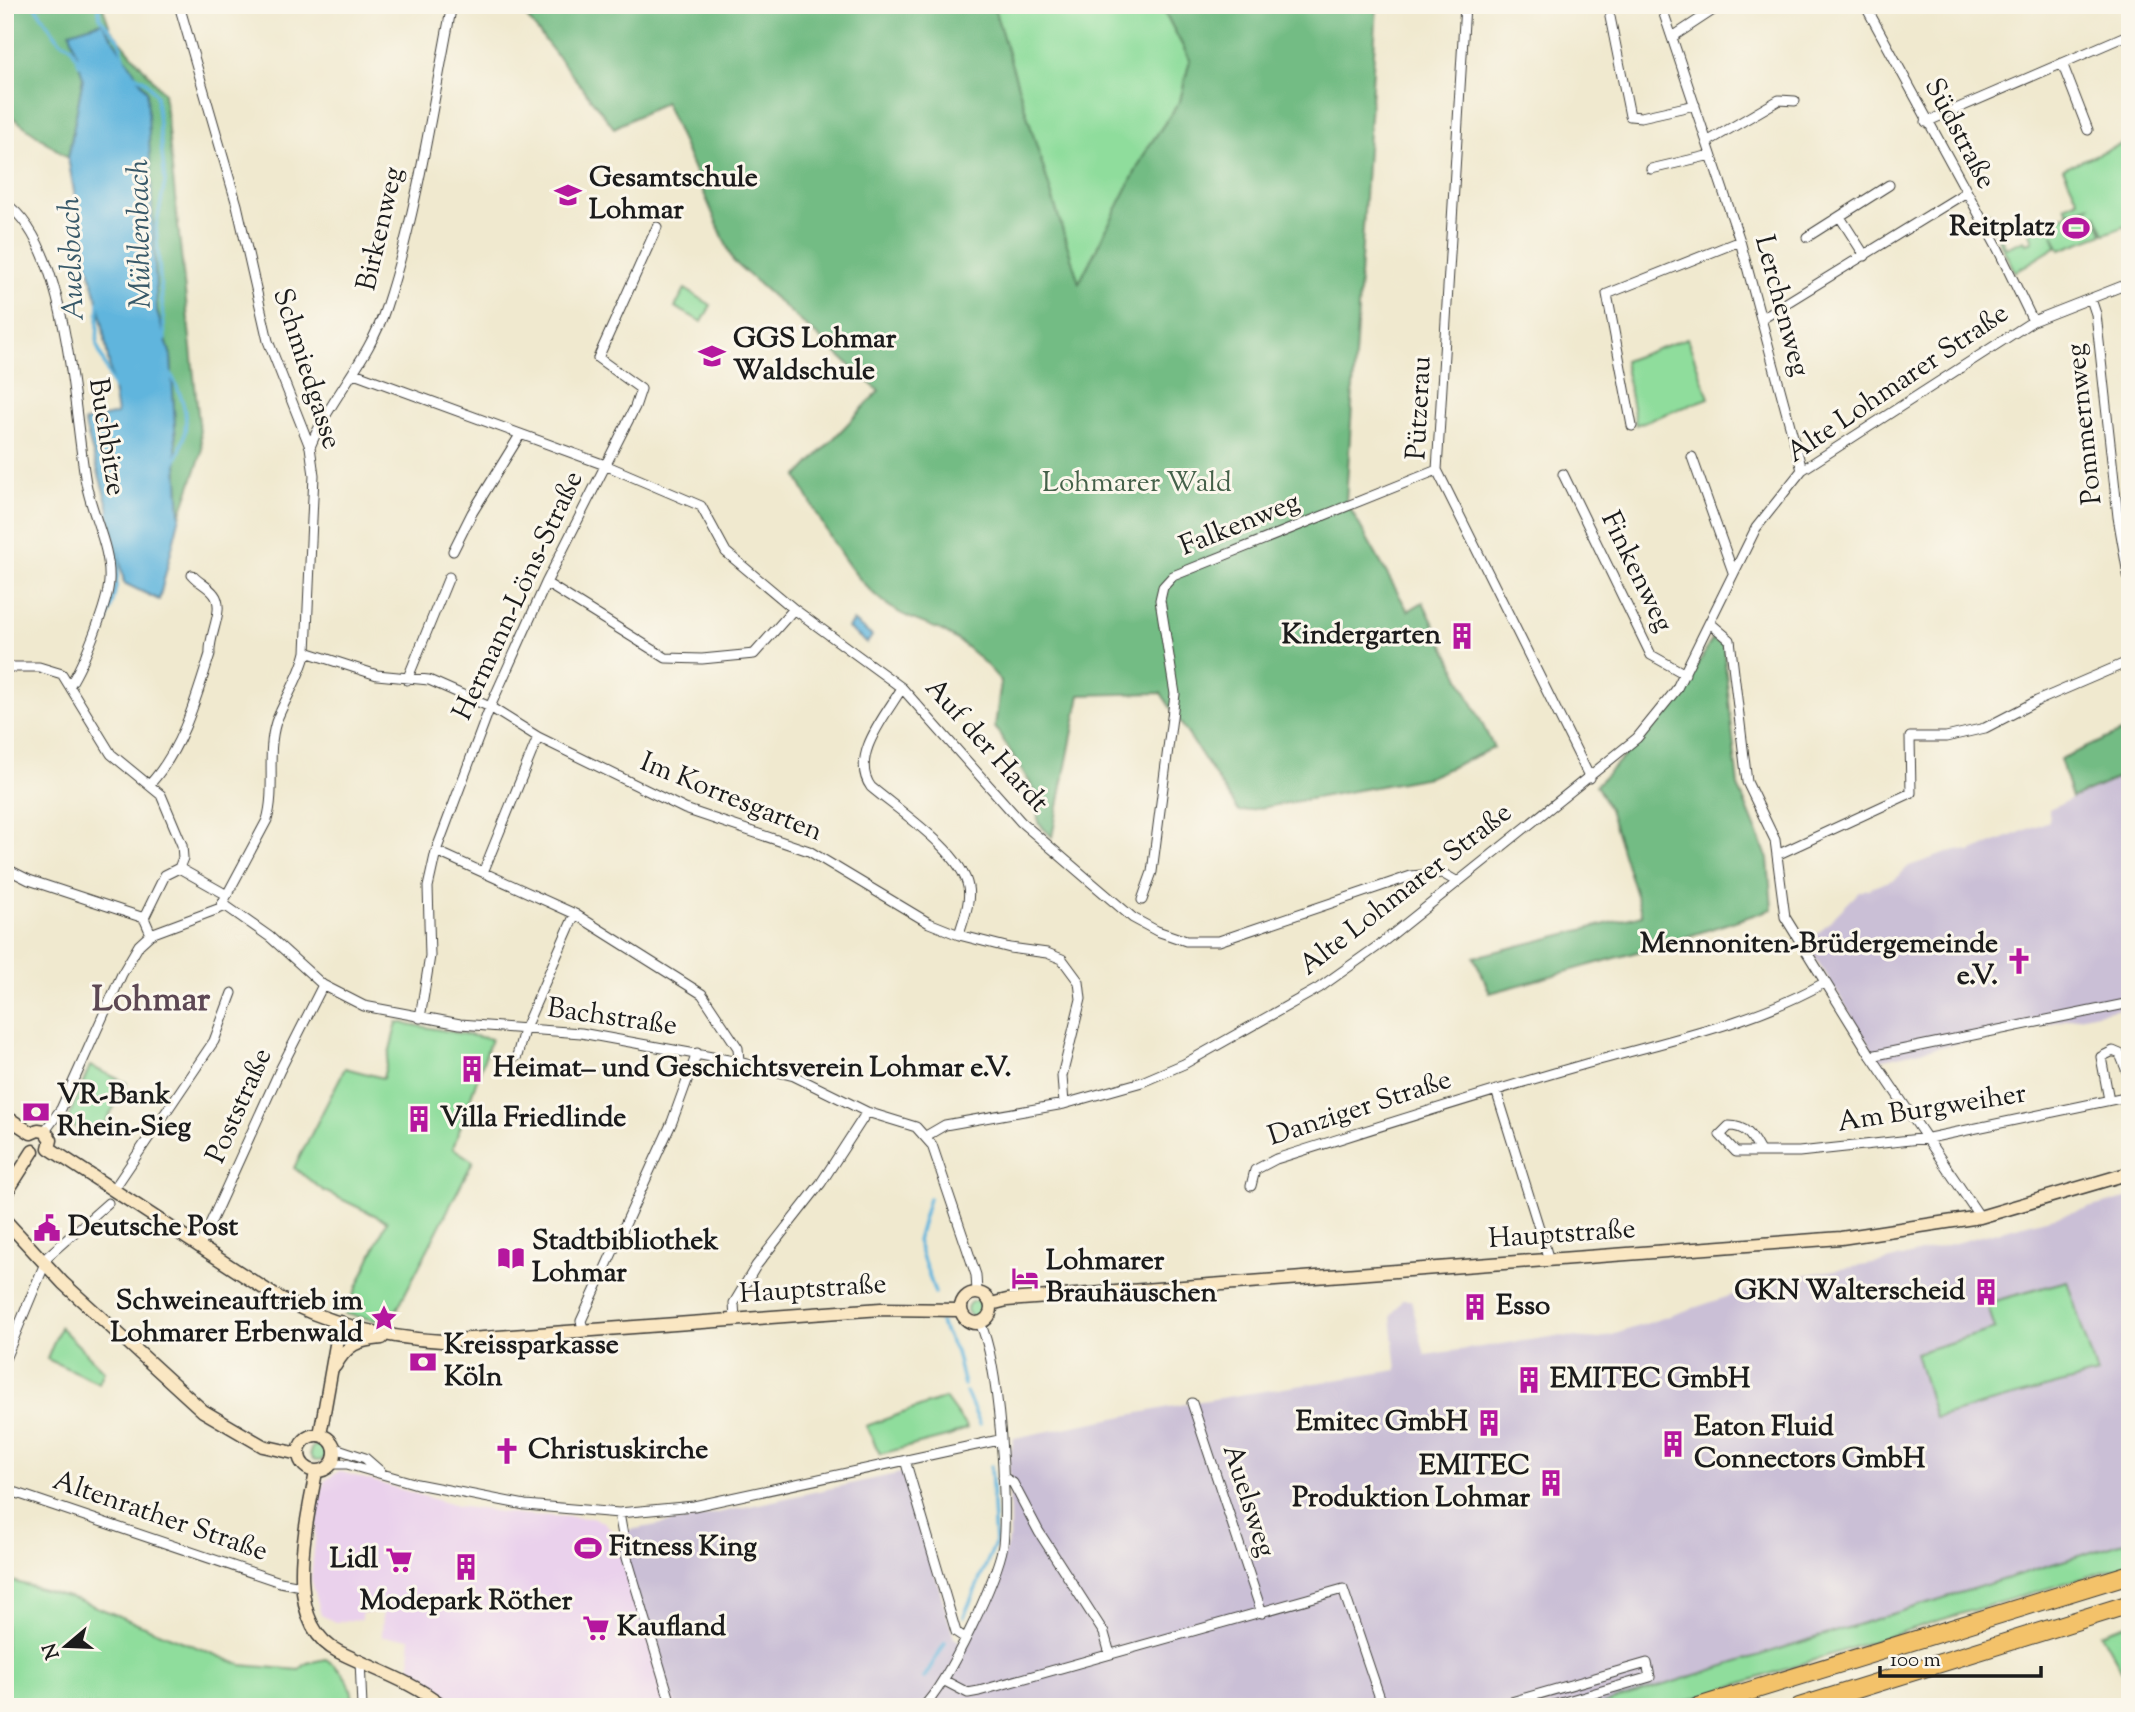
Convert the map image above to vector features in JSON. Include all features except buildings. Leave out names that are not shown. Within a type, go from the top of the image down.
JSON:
[{"type":"highway","points":[[1698,1707],[2130,1574]]},
{"type":"highway","points":[[1799,1707],[2130,1604]]},
{"type":"main road","points":[[5,1116],[31,1133]]},
{"type":"main road","points":[[38,1129],[45,1131],[51,1140],[49,1148],[40,1153],[33,1151],[28,1144],[31,1133],[38,1129]]},
{"type":"main road","name":"Hauptstraße","points":[[49,1148],[274,1295],[311,1314],[392,1337],[442,1341],[735,1320],[937,1308],[960,1310]]},
{"type":"main road","points":[[5,1195],[33,1151]]},
{"type":"main road","name":"Hauptstraße","points":[[991,1304],[1841,1238],[1980,1217],[2130,1173]]},
{"type":"main road","points":[[5,1220],[44,1263],[138,1355],[203,1411],[263,1446],[299,1454]]},
{"type":"main road","points":[[978,1292],[986,1296],[991,1304],[989,1316],[980,1323],[968,1322],[960,1310],[964,1298],[978,1292]]},
{"type":"main road","points":[[320,1434],[340,1322]]},
{"type":"main road","points":[[330,1375],[342,1353],[354,1343],[392,1337]]},
{"type":"main road","points":[[320,1434],[327,1437],[335,1448],[333,1464],[316,1472],[304,1466],[299,1454],[303,1441],[320,1434]]},
{"type":"main road","points":[[316,1472],[301,1586],[308,1615],[324,1641],[337,1651],[403,1679],[444,1707]]},
{"type":"street","name":"Schmiedgasse","points":[[179,5],[237,205],[268,341],[310,447],[314,475],[306,652],[301,676],[276,723],[272,751],[271,806],[267,820],[221,906]]},
{"type":"street","name":"Birkenweg","points":[[310,447],[317,430],[354,373],[386,309],[417,184],[452,5]]},
{"type":"street","name":"Pützerau","points":[[1465,5],[1437,470],[1590,778]]},
{"type":"street","name":"Lerchenweg","points":[[1661,5],[1674,36],[1740,241],[1802,470]]},
{"type":"street","points":[[1674,36],[1721,5]]},
{"type":"street","name":"Südstraße","points":[[1864,5],[1998,249],[2033,321]]},
{"type":"street","points":[[2127,5],[2130,10]]},
{"type":"street","points":[[1610,17],[1630,116],[1641,117],[1695,105]]},
{"type":"street","points":[[1926,122],[2130,34]]},
{"type":"street","points":[[2062,63],[2088,130]]},
{"type":"street","points":[[1707,142],[1779,100],[1795,101]]},
{"type":"street","points":[[1651,169],[1711,155]]},
{"type":"street","points":[[1807,237],[1889,185]]},
{"type":"street","points":[[1762,318],[1965,193]]},
{"type":"street","name":"Buchbitze","points":[[5,203],[24,224],[47,268],[72,371],[87,486],[104,543],[109,582],[80,669],[70,684]]},
{"type":"street","points":[[1840,217],[1866,256]]},
{"type":"street","name":"Hermann-Löns-Straße","points":[[420,1018],[430,956],[428,887],[436,851],[490,707],[546,583],[641,388],[598,358],[657,227]]},
{"type":"street","points":[[1633,426],[1607,294],[1740,241]]},
{"type":"street","name":"Alte Lohmarer Straße","points":[[926,1136],[945,1125],[1064,1104],[1142,1082],[1184,1064],[1319,988],[1378,946],[1637,738],[1676,690],[1756,528],[1802,470],[2033,321],[2130,283]]},
{"type":"street","name":"Pommernweg","points":[[2091,299],[2096,314],[2118,517],[2130,586]]},
{"type":"street","name":"Auf der Hardt","points":[[354,373],[605,466],[701,506],[726,552],[794,609],[902,688],[1021,822],[1133,918],[1157,931],[1186,941],[1219,941],[1411,876],[1442,873],[1456,881]]},
{"type":"street","points":[[453,551],[472,513],[520,435]]},
{"type":"street","points":[[1692,457],[1733,572]]},
{"type":"street","name":"Falkenweg","points":[[1142,900],[1152,872],[1175,694],[1160,600],[1163,587],[1173,576],[1437,470]]},
{"type":"street","name":"Finkenweg","points":[[1563,474],[1651,654],[1685,674]]},
{"type":"street","points":[[150,784],[166,766],[181,736],[210,654],[209,642],[220,605],[215,595],[192,575]]},
{"type":"street","points":[[407,680],[449,577]]},
{"type":"street","points":[[546,583],[666,658],[702,659],[754,654],[794,609]]},
{"type":"street","points":[[1710,623],[1730,640],[1747,782],[1779,854],[1781,902],[1785,917],[1871,1056],[1980,1217]]},
{"type":"street","name":"Im Korresgarten","points":[[306,652],[360,671],[407,680],[429,680],[490,707],[538,737],[685,809],[809,851],[929,923],[959,935],[1010,948],[1047,953],[1062,959],[1079,982],[1081,999],[1062,1076],[1064,1104]]},
{"type":"street","points":[[1779,854],[1911,793],[1910,737],[1953,736],[1985,728],[2037,701],[2130,661]]},
{"type":"street","points":[[5,667],[39,667],[62,674],[111,754],[162,794],[174,820],[183,858],[179,868],[165,875],[144,918]]},
{"type":"street","points":[[902,688],[875,733],[862,764],[863,776],[871,787],[960,866],[968,887],[969,899],[959,935]]},
{"type":"street","points":[[484,870],[538,737]]},
{"type":"street","points":[[436,851],[484,870],[575,914],[702,994],[738,1048],[739,1062]]},
{"type":"street","points":[[5,868],[29,880],[144,918],[151,934]]},
{"type":"street","points":[[179,868],[227,895]]},
{"type":"street","points":[[45,1131],[61,1108],[132,954],[151,934],[221,906]]},
{"type":"street","name":"Bachstraße","points":[[221,906],[230,907],[270,937],[323,985],[364,1006],[420,1018],[524,1030],[581,1033],[739,1062],[794,1076],[867,1112],[902,1121],[926,1136]]},
{"type":"street","points":[[517,1056],[524,1030],[575,914]]},
{"type":"street","name":"Danziger Straße","points":[[1251,1186],[1255,1170],[1276,1159],[1496,1090],[1743,1020],[1783,1006],[1824,983]]},
{"type":"street","name":"Poststraße","points":[[200,1245],[280,1070],[323,985]]},
{"type":"street","points":[[114,1189],[214,1041],[232,993]]},
{"type":"street","points":[[1871,1056],[2130,1003]]},
{"type":"street","points":[[2109,1100],[2101,1057],[2106,1052],[2120,1054],[2130,1079]]},
{"type":"street","points":[[584,1331],[581,1321],[672,1122],[697,1053]]},
{"type":"street","name":"Danziger Straße","points":[[1496,1090],[1549,1261]]},
{"type":"street","name":"Am Burgweiher","points":[[1760,1151],[1799,1152],[1929,1138],[2130,1096]]},
{"type":"street","points":[[735,1320],[734,1303],[756,1266],[821,1183],[867,1112]]},
{"type":"street","points":[[926,1136],[965,1241],[976,1275],[978,1292]]},
{"type":"street","points":[[5,1359],[48,1256],[108,1203]]},
{"type":"street","points":[[923,1707],[945,1681],[1002,1547],[1003,1477],[992,1360],[988,1340],[980,1323]]},
{"type":"street","name":"Auelsweg","points":[[1192,1403],[1262,1613]]},
{"type":"street","points":[[333,1464],[347,1464],[416,1484],[524,1505],[619,1513],[694,1506],[999,1440]]},
{"type":"street","points":[[335,1448],[365,1458],[382,1473]]},
{"type":"street","points":[[905,1460],[956,1632],[965,1638]]},
{"type":"street","points":[[1003,1477],[1013,1483],[1039,1532],[1104,1633],[1110,1654]]},
{"type":"street","name":"Altenrather Straße","points":[[5,1489],[280,1582],[301,1586]]},
{"type":"street","points":[[619,1513],[627,1558],[672,1707]]},
{"type":"street","points":[[945,1681],[968,1693],[979,1691],[1343,1589],[1383,1707]]},
{"type":"street","points":[[360,1660],[362,1707]]},
{"type":"street","points":[[1494,1707],[1647,1663],[1650,1677],[1546,1707]]},
{"type":"shaded area","points":[[2130,773],[2130,1006],[1879,1060],[1807,944],[1859,892],[1895,879],[1909,866],[1956,850],[1970,852],[2049,821],[2049,809]]},
{"type":"shaded area","points":[[2130,1197],[2130,1540],[1593,1707],[677,1707],[632,1593],[614,1533],[905,1472],[954,1638],[967,1645],[1010,1538],[1009,1459],[1014,1438],[1195,1402],[1397,1370],[1391,1316],[1402,1300],[1411,1300],[1425,1355],[1558,1336],[1600,1339],[1784,1278],[1879,1263]]},
{"type":"shaded area","points":[[339,1471],[457,1506],[516,1514],[591,1518],[604,1522],[614,1533],[632,1593],[677,1707],[474,1707],[472,1701],[462,1701],[458,1705],[411,1673],[410,1638],[382,1637],[383,1612],[362,1613],[362,1620],[335,1622],[321,1615],[311,1578],[319,1503],[324,1481]]},
{"type":"green space","points":[[5,5],[102,5],[110,28],[164,93],[202,452],[180,516],[171,356],[83,78],[68,158],[12,117],[5,91]]},
{"type":"green space","name":"Lohmarer Wald","points":[[517,5],[993,5],[1079,283],[1147,149],[1180,101],[1190,60],[1161,5],[1377,5],[1346,501],[1408,611],[1423,602],[1494,748],[1429,777],[1239,812],[1161,693],[1080,695],[1052,837],[1038,823],[1037,794],[995,727],[1001,681],[982,660],[960,642],[901,613],[864,584],[838,550],[797,477],[879,391],[733,261],[665,102],[614,128]]},
{"type":"green space","points":[[993,5],[1161,5],[1190,60],[1180,101],[1147,149],[1079,284]]},
{"type":"green space","points":[[2130,141],[2130,237],[2125,226],[2105,234],[2096,214],[2103,234],[2060,250],[2053,234],[2057,246],[2015,272],[1985,213],[1988,212],[2006,248],[2024,240],[2026,243],[2033,241],[2024,218],[2041,217],[2048,222],[2092,205],[2068,212],[2065,206],[2078,200],[2063,168]]},
{"type":"green space","points":[[685,289],[711,305],[702,322],[675,307]]},
{"type":"green space","points":[[1687,338],[1709,398],[1636,425],[1624,361]]},
{"type":"green space","points":[[1712,639],[1723,644],[1738,786],[1768,859],[1772,909],[1655,947],[1490,993],[1474,957],[1642,915],[1609,809],[1596,785],[1666,714],[1683,692]]},
{"type":"green space","points":[[2130,728],[2130,773],[2072,798],[2060,759]]},
{"type":"green space","points":[[397,1022],[491,1039],[453,1148],[473,1161],[390,1323],[345,1314],[387,1221],[324,1191],[294,1168],[345,1068],[383,1078]]},
{"type":"green space","points":[[90,1066],[127,1083],[97,1138],[66,1123]]},
{"type":"green space","points":[[2067,1281],[2097,1374],[1935,1418],[1916,1353],[1995,1329],[1987,1303]]},
{"type":"green space","points":[[972,1301],[978,1301],[983,1309],[981,1315],[972,1317],[967,1312],[967,1306]]},
{"type":"green space","points":[[60,1327],[104,1371],[99,1383],[47,1359]]},
{"type":"green space","points":[[945,1398],[967,1428],[950,1436],[880,1454],[866,1426]]},
{"type":"green space","points":[[315,1445],[321,1445],[326,1453],[324,1459],[315,1461],[310,1456],[310,1450]]},
{"type":"green space","points":[[2130,1540],[2130,1564],[1930,1623],[1667,1707],[1593,1707]]},
{"type":"green space","points":[[5,1579],[79,1600],[241,1665],[299,1670],[307,1663],[326,1659],[347,1679],[352,1692],[353,1707],[5,1707]]},
{"type":"green space","points":[[2130,1623],[2130,1685],[2101,1633]]},
{"type":"water","points":[[102,22],[147,91],[157,312],[171,356],[180,516],[159,600],[124,583],[114,527],[84,422],[117,414],[100,309],[86,258],[68,158],[83,78],[70,32]]},
{"type":"water","points":[[853,621],[872,636],[867,643],[848,628]]},
{"type":"waterway","name":"Auelsbach","points":[[34,5],[60,41],[71,46],[80,65]]},
{"type":"waterway","name":"Mühlenbach","points":[[98,5],[100,18],[119,40],[124,58]]},
{"type":"waterway","name":"Mühlenbach","points":[[135,75],[146,81],[156,95],[165,182],[156,227],[165,340]]},
{"type":"waterway","name":"Auelsbach","points":[[99,301],[97,345],[114,389]]},
{"type":"waterway","name":"Mühlenbach","points":[[171,374],[184,406],[186,426],[176,460]]},
{"type":"waterway","name":"Auelsbach","points":[[82,683],[106,624],[115,593],[118,556],[110,513]]},
{"type":"waterway","name":"Auelsbach","points":[[929,1198],[917,1241],[935,1293]]},
{"type":"waterway","name":"Auelsbach","points":[[940,1322],[956,1352],[964,1385]]},
{"type":"waterway","name":"Auelsbach","points":[[966,1392],[980,1424]]},
{"type":"waterway","name":"Auelsbach","points":[[964,1616],[995,1544],[991,1466]]},
{"type":"waterway","name":"Auelsbach","points":[[924,1678],[945,1643]]},
{"type":"place","name":"Gesamtschule Lohmar","points":[[568,195]]},
{"type":"place","name":"Reitplatz","points":[[2076,228]]},
{"type":"place","name":"GGS Lohmar Waldschule","points":[[712,356]]},
{"type":"place","name":"Kindergarten","points":[[1462,636]]},
{"type":"place","name":"Mennoniten-Brüdergemeinde e.V.","points":[[2019,961]]},
{"type":"place","name":"Heimat– und Geschichtsverein Lohmar e.V.","points":[[472,1069]]},
{"type":"place","name":"VR-Bank Rhein-Sieg","points":[[36,1112]]},
{"type":"place","name":"Villa Friedlinde","points":[[419,1119]]},
{"type":"place","name":"Deutsche Post","points":[[47,1228]]},
{"type":"place","name":"Stadtbibliothek Lohmar","points":[[511,1258]]},
{"type":"place","name":"Lohmarer Brauhäuschen","points":[[1025,1278]]},
{"type":"place","name":"GKN Walterscheid","points":[[1986,1292]]},
{"type":"place","name":"Esso","points":[[1475,1307]]},
{"type":"place","name":"Schweineauftrieb im Lohmarer Erbenwald","points":[[384,1318]]},
{"type":"place","name":"Kreissparkasse Köln","points":[[423,1362]]},
{"type":"place","name":"EMITEC GmbH","points":[[1529,1380]]},
{"type":"place","name":"Emitec GmbH","points":[[1489,1423]]},
{"type":"place","name":"Eaton Fluid Connectors GmbH","points":[[1673,1444]]},
{"type":"place","name":"Christuskirche","points":[[507,1451]]},
{"type":"place","name":"EMITEC Produktion Lohmar","points":[[1551,1483]]},
{"type":"place","name":"Fitness King","points":[[588,1548]]},
{"type":"place","name":"Lidl","points":[[399,1560]]},
{"type":"place","name":"Modepark Röther","points":[[466,1567]]},
{"type":"place","name":"Kaufland","points":[[596,1628]]},
{"type":"district","name":"Lohmar","points":[[151,1001]]}]
